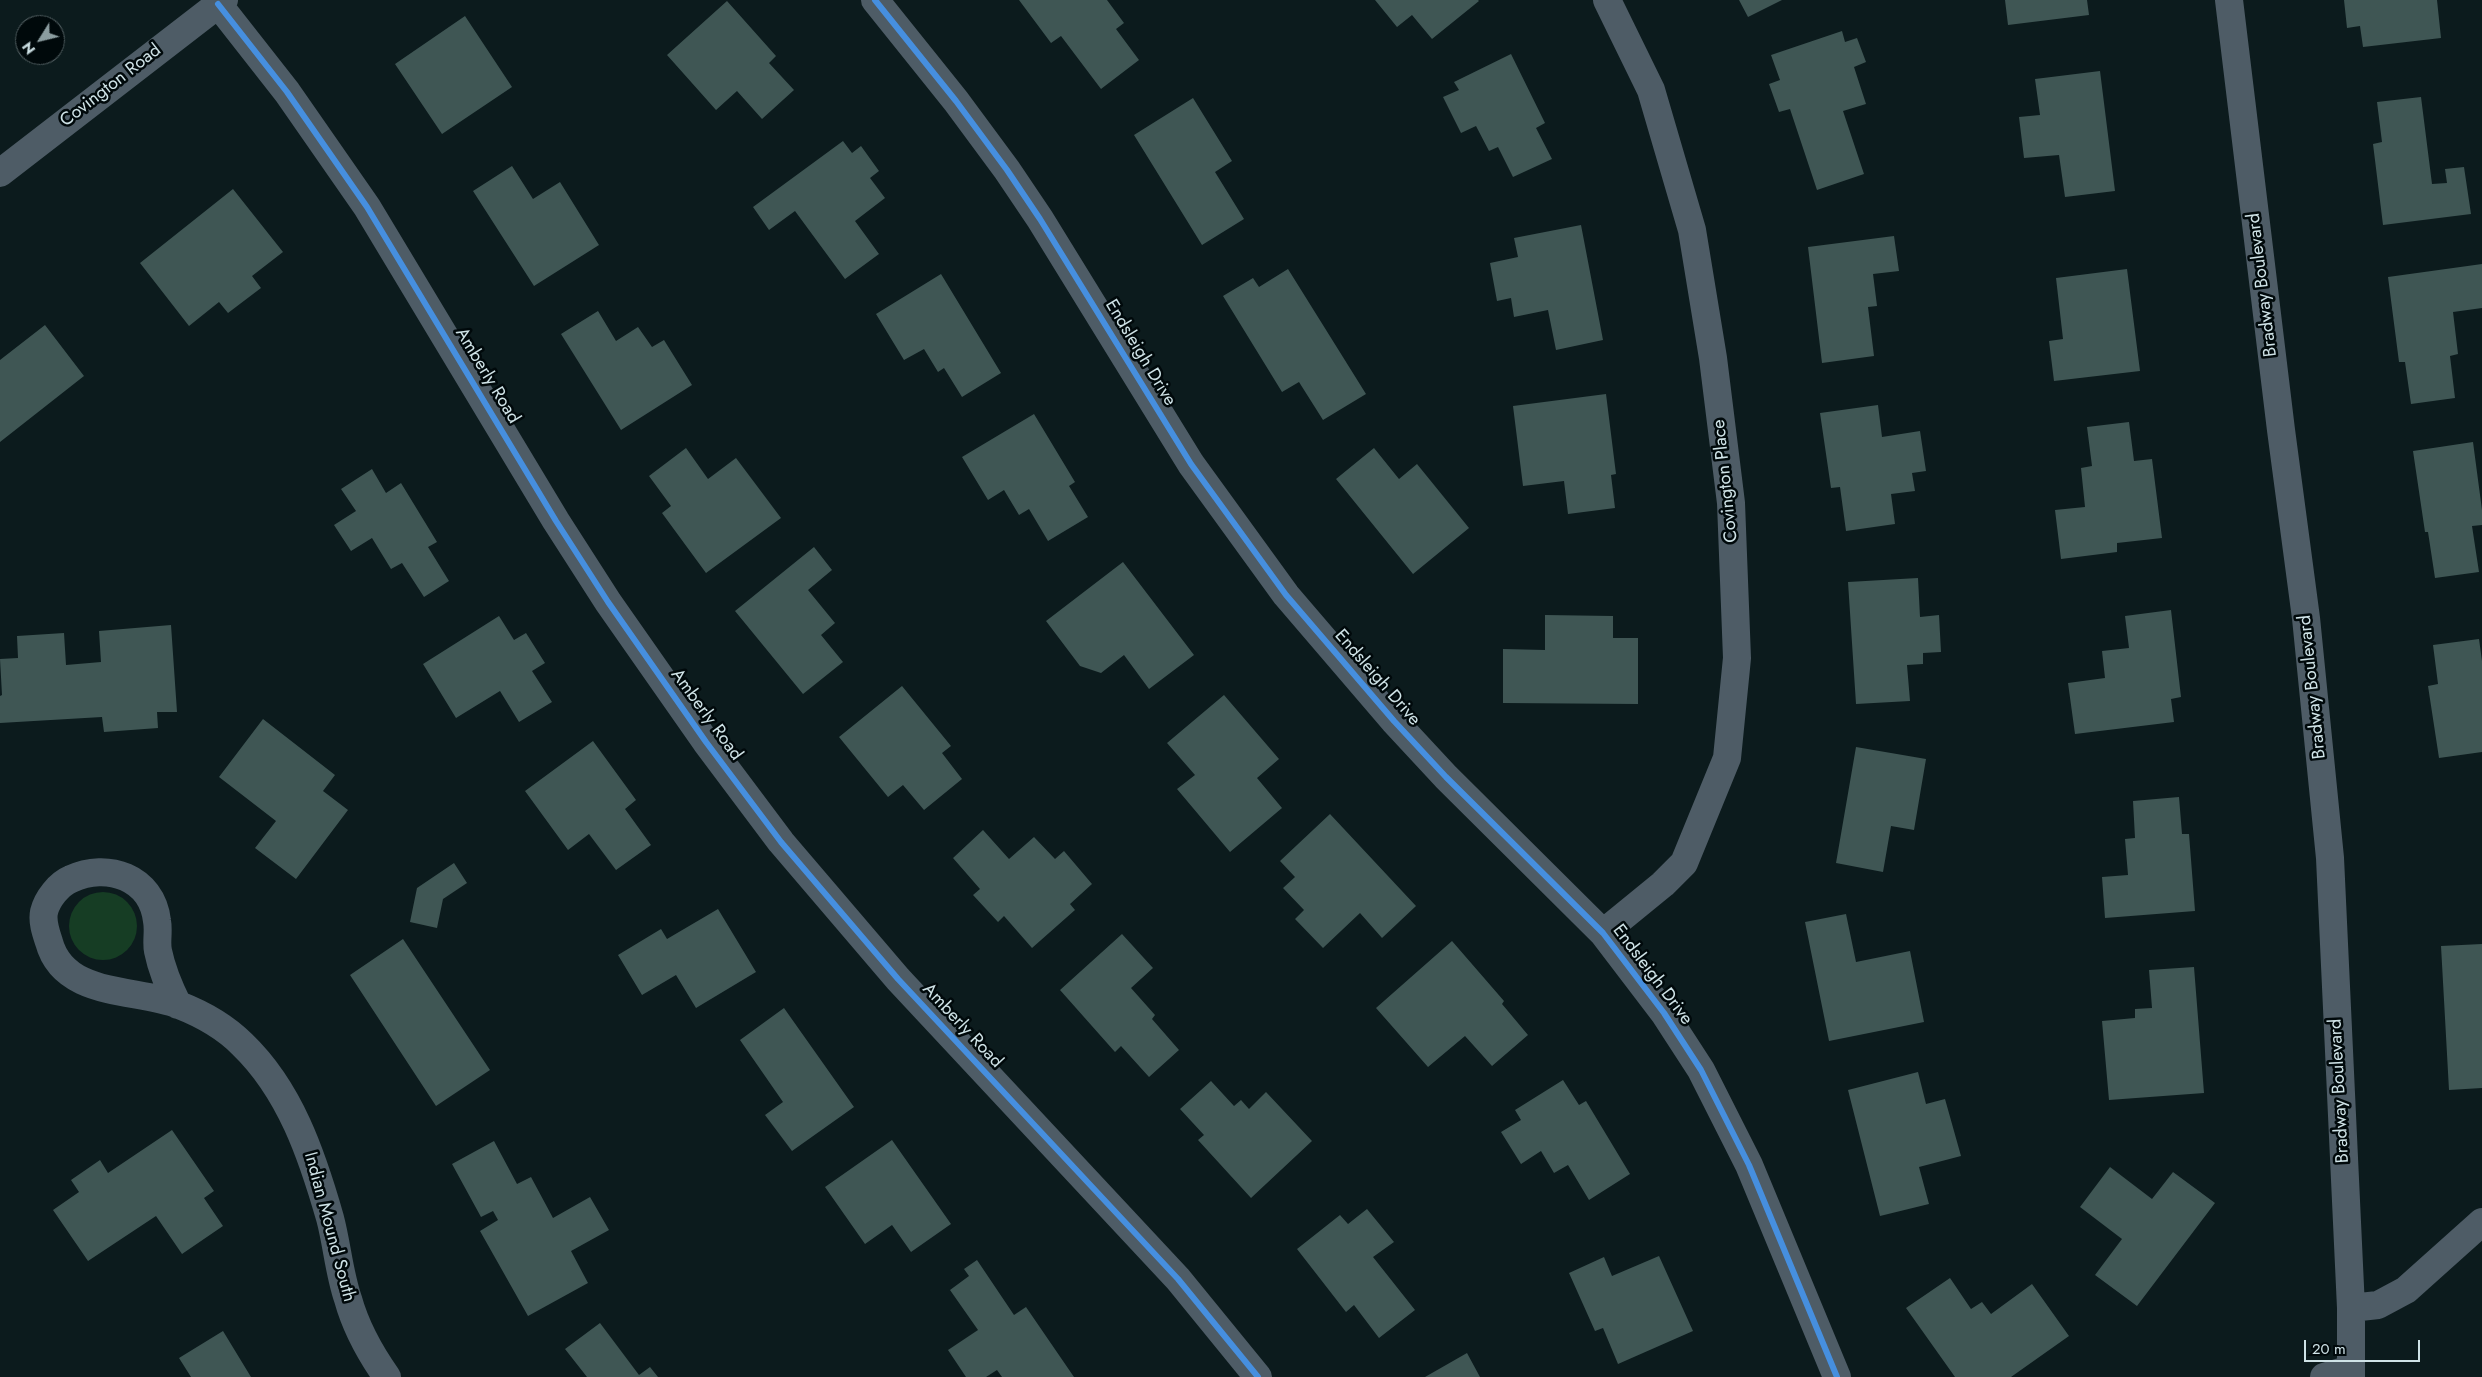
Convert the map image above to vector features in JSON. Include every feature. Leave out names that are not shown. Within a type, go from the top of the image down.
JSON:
[{"type":"street","name":"Endsleigh Drive","points":[[875,0],[956,101],[1007,170],[1045,227],[1191,464],[1286,595],[1407,735],[1603,933],[1664,1013],[1701,1070],[1749,1165],[1837,1377]]},
{"type":"street","name":"Covington Place","points":[[1603,933],[1663,884],[1684,863],[1727,758],[1737,658],[1730,503],[1712,358],[1692,230],[1651,90],[1607,0]]},
{"type":"street","name":"Bradway Boulevard","points":[[2229,0],[2280,430],[2306,618],[2329,848],[2351,1308],[2351,1373]]},
{"type":"street","name":"Covington Road","points":[[0,173],[221,2]]},
{"type":"street","name":"Amberly Road","points":[[221,2],[287,92],[367,207],[556,521],[608,602],[706,742],[781,842],[898,979],[1178,1279],[1258,1377]]},
{"type":"street","name":"Indian Mound South","points":[[178,1004],[166,982],[157,949],[157,920],[150,899],[137,884],[121,874],[102,870],[82,873],[65,881],[52,894],[44,912],[47,938],[58,963],[68,973],[85,982],[178,1004],[216,1023],[241,1042],[261,1064],[281,1092],[300,1128],[316,1172],[330,1219],[347,1298],[370,1354],[387,1377]]},
{"type":"street","points":[[2351,1308],[2378,1305],[2406,1290],[2482,1222]]},
{"type":"street","points":[[2324,1377],[2351,1373]]},
{"type":"green space","points":[[96,892],[110,892],[122,897],[132,907],[137,919],[137,933],[132,945],[122,955],[110,960],[96,960],[84,955],[74,945],[69,933],[69,919],[74,907],[84,897]]},
{"type":"building","points":[[1019,0],[1107,0],[1124,23],[1116,29],[1139,60],[1101,89],[1061,36],[1051,43]]},
{"type":"building","points":[[1375,0],[1479,1],[1432,39],[1412,15],[1397,27]]},
{"type":"building","points":[[1739,0],[1782,0],[1748,17]]},
{"type":"building","points":[[2005,0],[2087,0],[2089,15],[2008,25]]},
{"type":"building","points":[[2344,0],[2437,0],[2441,38],[2363,47],[2360,26],[2347,28]]},
{"type":"building","points":[[727,1],[776,56],[769,63],[794,90],[762,119],[737,91],[716,110],[667,55]]},
{"type":"building","points":[[465,16],[512,87],[442,134],[395,64]]},
{"type":"building","points":[[1842,31],[1845,42],[1857,38],[1866,62],[1854,67],[1866,104],[1843,111],[1864,174],[1817,190],[1790,109],[1779,112],[1769,84],[1780,80],[1771,55]]},
{"type":"building","points":[[1511,54],[1545,123],[1536,128],[1552,159],[1513,177],[1498,147],[1489,151],[1476,126],[1461,133],[1443,97],[1459,90],[1454,82]]},
{"type":"building","points":[[2100,71],[2115,191],[2065,197],[2059,155],[2024,158],[2019,117],[2040,115],[2035,79]]},
{"type":"building","points":[[2421,97],[2432,184],[2447,183],[2445,169],[2464,167],[2471,214],[2383,225],[2373,144],[2382,142],[2377,102]]},
{"type":"building","points":[[1193,98],[1232,161],[1215,172],[1244,219],[1202,245],[1134,135]]},
{"type":"building","points":[[843,141],[852,153],[861,146],[879,171],[870,178],[885,198],[855,221],[879,254],[845,279],[795,211],[769,230],[753,207]]},
{"type":"building","points":[[512,166],[533,199],[560,182],[599,245],[534,286],[473,191]]},
{"type":"building","points":[[233,189],[283,252],[252,276],[261,288],[228,313],[219,302],[189,326],[140,263]]},
{"type":"building","points":[[1581,225],[1603,340],[1556,350],[1548,310],[1514,317],[1511,298],[1497,301],[1490,263],[1518,257],[1514,238]]},
{"type":"building","points":[[1894,236],[1899,271],[1873,274],[1877,306],[1868,307],[1874,356],[1822,363],[1808,247]]},
{"type":"building","points":[[2482,264],[2482,308],[2453,312],[2458,354],[2450,356],[2455,398],[2411,404],[2405,362],[2399,362],[2388,277]]},
{"type":"building","points":[[1288,269],[1366,394],[1323,420],[1299,382],[1282,392],[1223,296],[1253,278],[1259,287]]},
{"type":"building","points":[[2127,269],[2140,371],[2054,381],[2049,341],[2063,339],[2056,278]]},
{"type":"building","points":[[941,274],[1001,373],[962,397],[944,368],[938,372],[924,349],[904,360],[876,314]]},
{"type":"building","points":[[598,311],[616,341],[638,327],[652,347],[664,340],[692,385],[621,430],[561,334]]},
{"type":"building","points":[[45,325],[84,376],[0,442],[0,360]]},
{"type":"building","points":[[1606,394],[1616,474],[1611,475],[1615,508],[1568,514],[1564,481],[1523,486],[1513,406]]},
{"type":"building","points":[[1878,405],[1882,437],[1920,431],[1926,471],[1912,473],[1915,491],[1891,494],[1895,524],[1846,531],[1840,487],[1831,488],[1820,413]]},
{"type":"building","points":[[1034,414],[1075,482],[1069,486],[1088,517],[1048,541],[1029,509],[1019,515],[1004,490],[988,500],[962,457]]},
{"type":"building","points":[[2129,422],[2134,461],[2152,459],[2162,538],[2117,543],[2117,552],[2061,559],[2055,510],[2085,507],[2081,468],[2092,466],[2087,427]]},
{"type":"building","points":[[2473,442],[2482,510],[2482,525],[2472,526],[2479,572],[2435,578],[2428,532],[2425,532],[2413,451]]},
{"type":"building","points":[[686,448],[708,479],[736,458],[781,518],[706,573],[662,513],[671,506],[649,476]]},
{"type":"building","points":[[1374,448],[1399,479],[1417,464],[1469,528],[1413,574],[1336,479]]},
{"type":"building","points":[[372,469],[386,493],[401,483],[437,542],[428,547],[449,581],[424,597],[402,563],[391,569],[372,538],[351,551],[334,525],[356,511],[341,489]]},
{"type":"building","points":[[814,547],[832,570],[808,590],[835,623],[821,635],[843,662],[803,694],[735,611]]},
{"type":"building","points":[[1123,562],[1194,655],[1149,689],[1124,655],[1101,673],[1080,666],[1046,621]]},
{"type":"building","points":[[1918,578],[1920,617],[1939,615],[1941,652],[1923,653],[1923,664],[1907,665],[1910,701],[1856,704],[1848,582]]},
{"type":"building","points":[[2171,610],[2181,697],[2171,699],[2174,722],[2075,734],[2068,683],[2105,678],[2102,651],[2129,648],[2125,616]]},
{"type":"building","points":[[1545,615],[1613,616],[1613,638],[1638,638],[1638,704],[1503,703],[1503,649],[1545,650]]},
{"type":"building","points":[[499,616],[514,640],[526,633],[545,663],[532,671],[552,702],[519,722],[500,691],[456,718],[423,664]]},
{"type":"building","points":[[171,625],[177,712],[157,712],[158,728],[104,732],[102,717],[0,723],[0,696],[2,695],[0,659],[18,658],[17,636],[64,633],[66,665],[101,662],[99,631]]},
{"type":"building","points":[[2479,639],[2482,661],[2482,752],[2439,758],[2428,686],[2438,684],[2433,645]]},
{"type":"building","points":[[902,686],[951,746],[942,753],[962,779],[924,810],[903,785],[888,797],[839,737]]},
{"type":"building","points":[[1224,695],[1279,759],[1257,778],[1282,808],[1230,852],[1177,789],[1195,775],[1167,743]]},
{"type":"building","points":[[263,719],[335,775],[323,791],[348,810],[296,879],[255,848],[276,821],[219,777]]},
{"type":"building","points":[[593,741],[636,800],[625,809],[651,845],[616,870],[589,834],[568,850],[525,791]]},
{"type":"building","points":[[1856,747],[1926,759],[1914,830],[1891,826],[1883,872],[1836,863]]},
{"type":"building","points":[[2179,797],[2182,834],[2189,834],[2195,911],[2105,918],[2102,877],[2128,875],[2125,839],[2135,838],[2133,801]]},
{"type":"building","points":[[1330,814],[1416,906],[1382,938],[1360,913],[1323,948],[1295,919],[1304,910],[1283,888],[1295,877],[1280,861]]},
{"type":"building","points":[[983,830],[1009,859],[1034,837],[1055,859],[1064,851],[1092,884],[1070,904],[1075,910],[1032,948],[1004,916],[998,922],[973,895],[980,889],[953,858]]},
{"type":"building","points":[[454,863],[467,883],[443,899],[437,928],[410,922],[417,888]]},
{"type":"building","points":[[718,909],[756,972],[696,1008],[676,975],[642,995],[618,955],[661,929],[667,939]]},
{"type":"building","points":[[1846,914],[1856,962],[1910,951],[1924,1022],[1829,1041],[1805,922]]},
{"type":"building","points":[[1122,934],[1153,968],[1131,988],[1155,1015],[1152,1019],[1179,1050],[1149,1077],[1121,1046],[1115,1052],[1060,990]]},
{"type":"building","points":[[403,939],[490,1070],[436,1106],[350,975]]},
{"type":"building","points":[[1452,941],[1504,1001],[1502,1004],[1528,1035],[1492,1066],[1465,1036],[1428,1067],[1376,1008]]},
{"type":"building","points":[[2482,944],[2482,1088],[2449,1090],[2441,946]]},
{"type":"building","points":[[2194,967],[2204,1093],[2109,1100],[2102,1021],[2135,1018],[2135,1009],[2152,1008],[2149,970]]},
{"type":"building","points":[[784,1008],[854,1107],[792,1151],[765,1115],[783,1102],[740,1040]]},
{"type":"building","points":[[1918,1072],[1926,1104],[1945,1099],[1961,1156],[1919,1167],[1929,1204],[1880,1216],[1848,1090]]},
{"type":"building","points":[[1563,1080],[1579,1105],[1586,1101],[1630,1174],[1589,1200],[1568,1165],[1554,1173],[1541,1151],[1521,1164],[1501,1132],[1521,1120],[1515,1110]]},
{"type":"building","points":[[1211,1081],[1234,1106],[1241,1100],[1249,1109],[1266,1092],[1312,1141],[1251,1198],[1198,1140],[1204,1135],[1180,1109]]},
{"type":"building","points":[[172,1130],[214,1191],[204,1198],[223,1226],[182,1254],[156,1216],[88,1261],[53,1210],[79,1192],[71,1180],[100,1160],[108,1173]]},
{"type":"building","points":[[892,1140],[951,1224],[911,1252],[892,1225],[865,1244],[825,1187]]},
{"type":"building","points":[[494,1141],[517,1184],[531,1177],[553,1218],[590,1197],[609,1230],[571,1251],[588,1283],[528,1316],[480,1231],[498,1220],[493,1211],[481,1217],[452,1164]]},
{"type":"building","points":[[2110,1167],[2152,1199],[2173,1172],[2215,1203],[2137,1306],[2095,1275],[2122,1239],[2080,1207]]},
{"type":"building","points":[[1367,1209],[1394,1242],[1373,1257],[1415,1310],[1379,1338],[1354,1305],[1346,1312],[1297,1249],[1340,1215],[1348,1224]]},
{"type":"building","points":[[1659,1256],[1693,1331],[1618,1364],[1603,1328],[1595,1331],[1569,1273],[1604,1257],[1612,1276]]},
{"type":"building","points":[[977,1260],[1014,1315],[1026,1307],[1074,1377],[1002,1377],[997,1370],[986,1377],[966,1377],[948,1350],[978,1330],[950,1290],[969,1276],[964,1269]]},
{"type":"building","points":[[1950,1278],[1971,1309],[1982,1302],[1991,1314],[2032,1284],[2069,1336],[2011,1377],[1955,1377],[1906,1308]]},
{"type":"building","points":[[600,1323],[639,1375],[650,1367],[658,1377],[587,1377],[565,1349]]},
{"type":"building","points":[[223,1331],[251,1377],[191,1377],[179,1358]]},
{"type":"building","points":[[1467,1353],[1480,1377],[1425,1377]]},
{"type":"cycle path","points":[[875,0],[956,101],[1007,170],[1040,219],[1191,464],[1286,595],[1394,721],[1446,777],[1603,933],[1664,1013],[1701,1070],[1749,1165],[1837,1377]]},
{"type":"cycle path","points":[[218,4],[287,92],[367,207],[556,521],[608,602],[706,742],[781,842],[898,979],[1178,1279],[1258,1377]]}]
